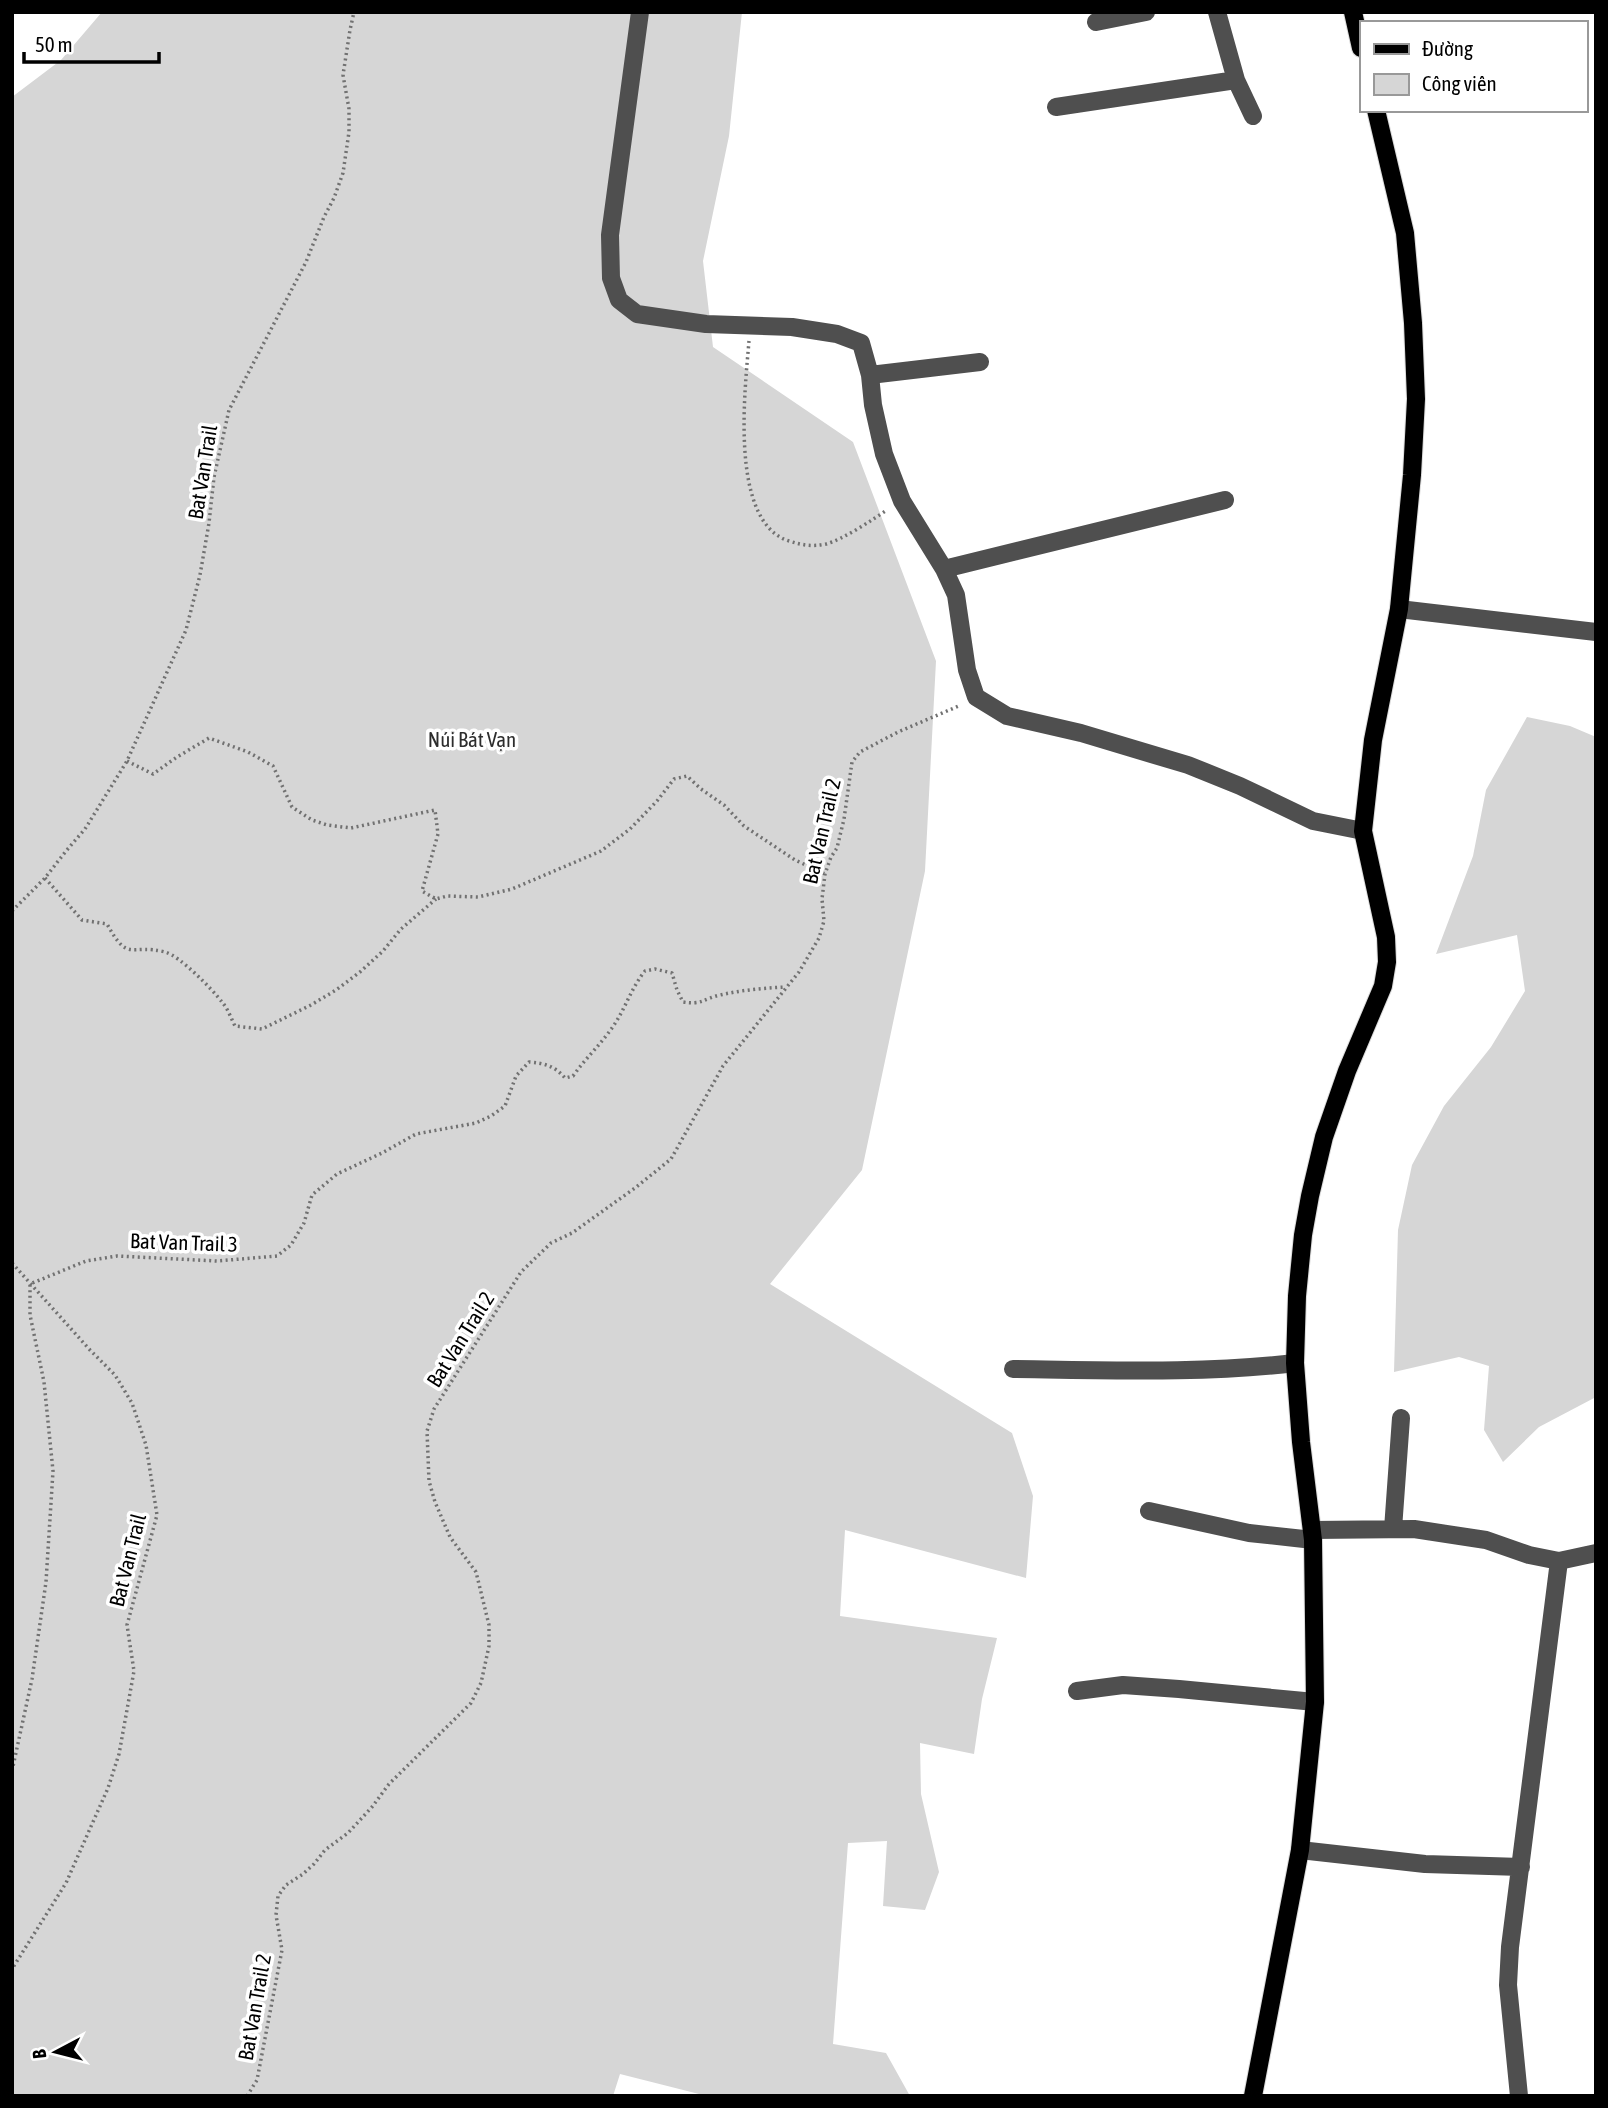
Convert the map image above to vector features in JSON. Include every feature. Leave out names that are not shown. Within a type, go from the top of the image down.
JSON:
[{"type":"main road","points":[[1353,12],[1360,44]]},
{"type":"main road","points":[[1253,2096],[1300,1850],[1315,1702],[1313,1535],[1301,1442],[1295,1363],[1297,1296],[1310,1196],[1324,1137],[1347,1071],[1383,986],[1387,962],[1386,937],[1363,831],[1373,740],[1399,609],[1412,475],[1416,399],[1405,233],[1376,112]]},
{"type":"street","points":[[640,12],[610,235],[611,278],[619,300],[636,314],[706,324],[792,327],[837,334],[861,343],[870,375],[873,405],[884,454],[902,501],[944,569],[956,595],[967,670],[976,697],[1007,716],[1081,733],[1188,765],[1313,821],[1363,831]]},
{"type":"street","points":[[1096,22],[1146,12]]},
{"type":"street","points":[[1217,12],[1236,80],[1253,116]]},
{"type":"street","points":[[1056,107],[1236,80]]},
{"type":"street","points":[[870,375],[980,362]]},
{"type":"street","points":[[944,569],[1225,500]]},
{"type":"street","points":[[1399,609],[1596,632]]},
{"type":"street","points":[[1013,1369],[1175,1370],[1264,1367],[1295,1363]]},
{"type":"street","points":[[1392,1529],[1401,1418]]},
{"type":"street","points":[[1149,1511],[1249,1533],[1313,1535],[1414,1529],[1486,1540],[1528,1555],[1559,1561],[1596,1553]]},
{"type":"street","points":[[1519,2096],[1508,1985],[1510,1947],[1559,1561]]},
{"type":"street","points":[[1077,1691],[1123,1685],[1315,1702]]},
{"type":"street","points":[[1300,1850],[1425,1864],[1521,1867]]},
{"type":"path","name":"Bat Van Trail","points":[[12,911],[45,878],[85,829],[127,761],[186,630],[201,575],[214,477],[229,410],[306,262],[343,173],[349,132],[349,108],[343,75],[354,12]]},
{"type":"path","points":[[750,325],[744,449],[755,505],[766,524],[782,539],[805,547],[828,544],[902,501]]},
{"type":"path","name":"Bat Van Trail 2","points":[[247,2096],[257,2080],[282,1950],[276,1915],[278,1896],[286,1885],[303,1874],[325,1850],[348,1833],[389,1784],[471,1703],[481,1683],[489,1646],[489,1625],[476,1572],[450,1537],[429,1481],[427,1432],[434,1409],[521,1272],[551,1243],[572,1233],[671,1159],[723,1066],[799,972],[819,938],[824,921],[824,874],[837,848],[852,762],[860,752],[898,732],[976,697]]},
{"type":"path","points":[[127,761],[153,774],[209,738],[248,752],[273,766],[292,807],[312,820],[327,825],[351,828],[435,810],[438,834],[422,891],[436,899]]},
{"type":"path","points":[[45,878],[82,920],[107,924],[125,949],[167,952],[208,986],[224,1004],[235,1026],[262,1029],[336,990],[360,972],[383,951],[401,929],[436,899],[447,896],[478,897],[512,889],[601,851],[657,802],[674,779],[687,776],[724,804],[744,825],[795,860],[824,874]]},
{"type":"path","name":"Bat Van Trail 3","points":[[30,1284],[86,1261],[117,1256],[218,1261],[276,1256],[291,1245],[304,1223],[312,1195],[337,1174],[416,1134],[476,1123],[491,1116],[505,1106],[516,1076],[528,1062],[549,1065],[559,1070],[565,1078],[573,1076],[611,1030],[626,1006],[634,985],[645,971],[655,969],[672,973],[683,1002],[698,1004],[717,996],[741,991],[786,987]]},
{"type":"path","name":"Bat Van Trail","points":[[12,1263],[115,1375],[132,1403],[146,1445],[158,1515],[127,1625],[134,1671],[119,1755],[66,1883],[12,1969]]},
{"type":"path","points":[[12,1771],[32,1679],[47,1582],[53,1471],[44,1382],[30,1315],[30,1284]]},
{"type":"green space","name":"Núi Bát Vạn","points":[[102,12],[742,12],[729,136],[703,261],[713,347],[853,442],[936,661],[925,871],[862,1170],[770,1284],[1012,1433],[1033,1496],[1026,1578],[845,1530],[840,1616],[997,1638],[982,1699],[974,1754],[920,1743],[921,1794],[939,1872],[925,1910],[883,1906],[887,1841],[848,1843],[833,2044],[886,2053],[910,2096],[699,2096],[620,2074],[613,2096],[12,2096],[12,97],[61,60]]},
{"type":"green space","points":[[1527,717],[1570,726],[1596,737],[1596,1397],[1539,1427],[1503,1462],[1484,1430],[1489,1366],[1459,1357],[1394,1372],[1398,1230],[1412,1165],[1444,1106],[1491,1047],[1525,991],[1517,935],[1436,954],[1473,856],[1486,790]]}]
